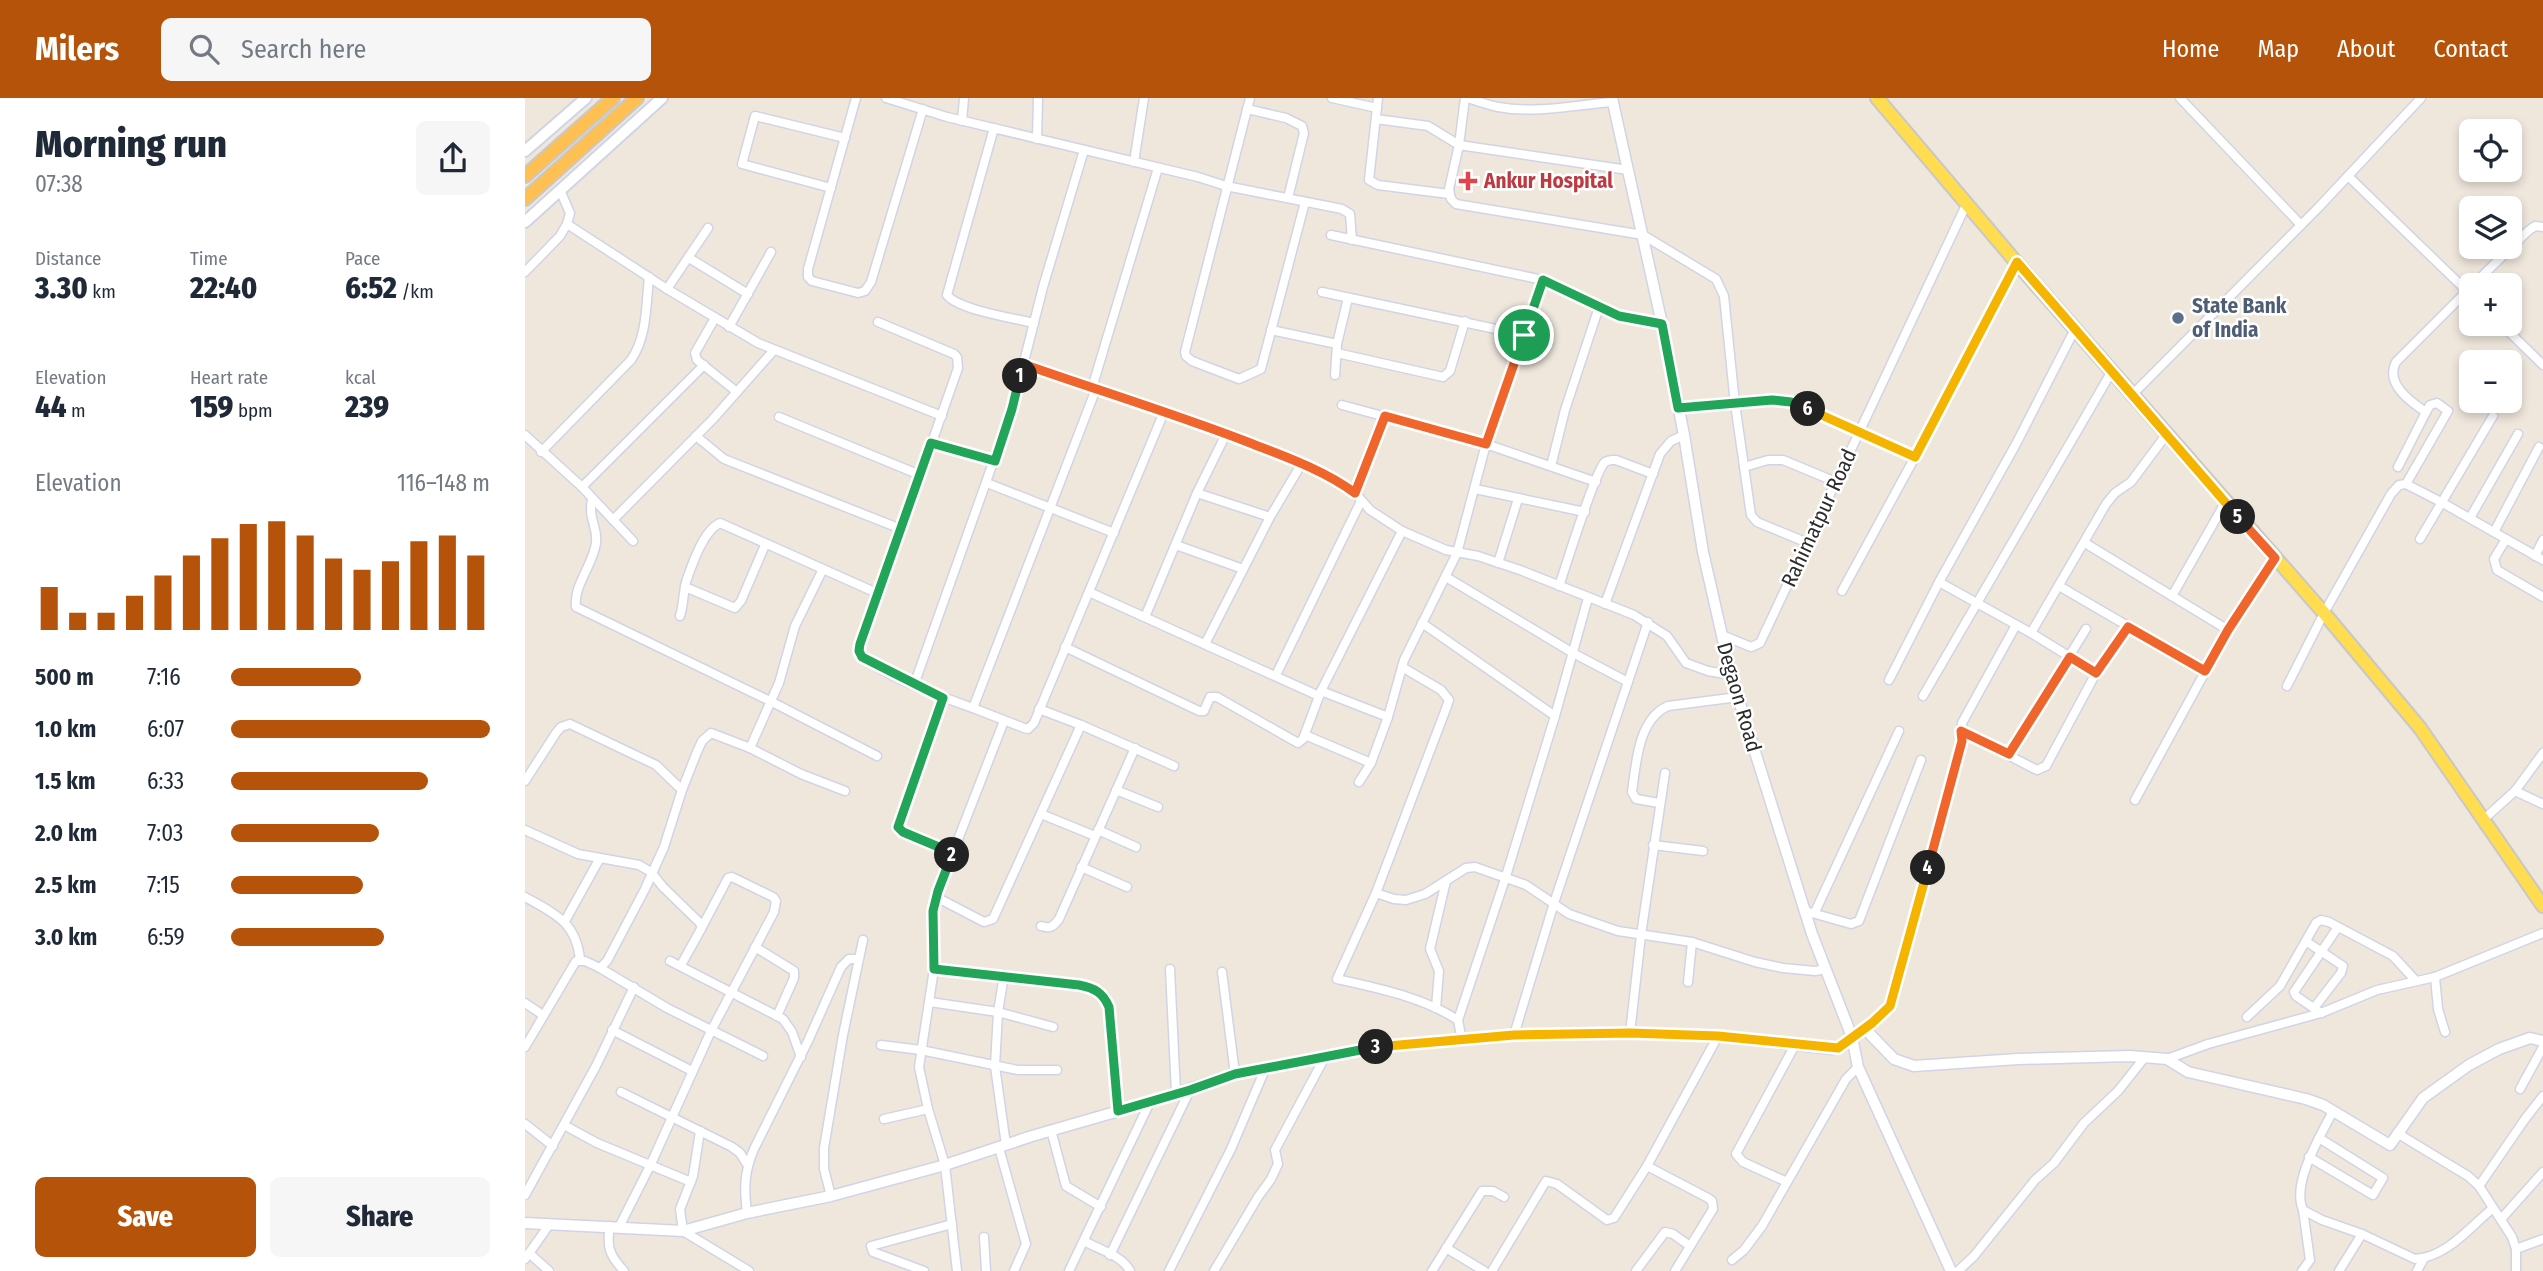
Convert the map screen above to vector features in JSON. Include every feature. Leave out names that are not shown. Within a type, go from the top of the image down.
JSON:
[{"type":"highway","points":[[525,176],[613,98]]},
{"type":"highway","points":[[525,199],[637,98]]},
{"type":"main road","points":[[525,151],[586,98]]},
{"type":"main road","points":[[525,222],[662,98]]},
{"type":"main road","points":[[1877,98],[2225,503],[2324,613],[2420,728],[2543,906]]},
{"type":"street","points":[[856,98],[808,277],[813,281],[858,293],[865,291],[871,282],[923,110]]},
{"type":"street","points":[[886,98],[962,121],[1226,186],[1348,212],[1352,240]]},
{"type":"street","points":[[962,121],[964,98]]},
{"type":"street","points":[[1037,139],[1038,98]]},
{"type":"street","points":[[1133,162],[1144,98]]},
{"type":"street","points":[[1250,98],[1185,352],[1192,361],[1239,379],[1261,369],[1305,202]]},
{"type":"street","points":[[1332,98],[1378,103],[1369,180],[1378,184],[1449,194]]},
{"type":"street","points":[[1612,100],[1559,109],[1522,109],[1498,107],[1466,98],[1449,194],[1451,200],[1457,204],[1643,235],[1716,279],[1724,296],[1735,404],[1753,519],[1808,543]]},
{"type":"street","points":[[2180,98],[2301,225]]},
{"type":"street","points":[[2133,394],[2301,225],[2421,98]]},
{"type":"street","name":"Degaon Road","points":[[1612,100],[1662,324],[1703,552],[1731,675],[1810,911],[1826,969],[1852,1037],[1858,1067],[1951,1271]]},
{"type":"street","points":[[1247,108],[1286,118],[1302,126],[1304,133],[1287,198]]},
{"type":"street","points":[[831,188],[742,164],[755,116],[845,138]]},
{"type":"street","points":[[1376,119],[1428,126],[1459,145],[1628,170]]},
{"type":"street","points":[[994,128],[947,295],[965,305],[1034,323]]},
{"type":"street","points":[[914,685],[1012,409],[1084,150]]},
{"type":"street","points":[[973,708],[1051,508],[1094,388],[1158,168]]},
{"type":"street","points":[[2348,176],[2459,279]]},
{"type":"street","points":[[525,272],[568,225],[570,213],[560,190]]},
{"type":"street","name":"Rahimatpur Road","points":[[1722,635],[1751,647],[1760,643],[1967,203]]},
{"type":"street","points":[[568,225],[729,327],[774,350],[942,416]]},
{"type":"street","points":[[2487,273],[2528,231],[2535,226],[2543,227]]},
{"type":"street","points":[[667,289],[708,228]]},
{"type":"street","points":[[1331,235],[1543,280],[1619,316],[1662,324]]},
{"type":"street","points":[[729,327],[771,252]]},
{"type":"street","points":[[689,258],[748,294]]},
{"type":"street","points":[[1842,591],[2017,262]]},
{"type":"street","points":[[541,452],[638,350],[642,339],[649,278]]},
{"type":"street","points":[[1359,782],[1371,762],[1388,717],[1402,667],[1457,553],[1486,444],[1543,280]]},
{"type":"street","points":[[1322,292],[1524,335]]},
{"type":"street","points":[[1335,374],[1337,349],[1348,298]]},
{"type":"street","points":[[2426,412],[2395,383],[2391,376],[2393,368],[2459,302]]},
{"type":"street","points":[[1551,466],[1576,375],[1599,307]]},
{"type":"street","points":[[715,318],[695,353],[697,360],[737,392]]},
{"type":"street","points":[[1271,330],[1443,377],[1450,371],[1465,321]]},
{"type":"street","points":[[878,322],[957,356],[958,368],[859,651],[862,657],[871,663],[914,685],[1028,729],[1034,723],[1164,412]]},
{"type":"street","points":[[1889,680],[2075,329]]},
{"type":"street","points":[[2513,336],[2543,365]]},
{"type":"street","points":[[613,520],[696,436],[774,350]]},
{"type":"street","points":[[1023,364],[1302,463],[1339,481],[1402,531],[1424,542],[1498,563],[1648,622],[1667,636],[1686,663],[1731,675]]},
{"type":"street","points":[[582,487],[704,365]]},
{"type":"street","points":[[1923,696],[2112,371]]},
{"type":"street","points":[[1678,408],[1772,400],[1791,402],[1915,457]]},
{"type":"street","points":[[2398,467],[2430,405],[2437,403],[2448,411],[2406,484]]},
{"type":"street","points":[[1342,405],[1486,444],[1595,482]]},
{"type":"street","points":[[1276,676],[1358,497],[1385,416]]},
{"type":"street","points":[[2420,539],[2493,416]]},
{"type":"street","points":[[779,417],[920,475]]},
{"type":"street","points":[[1145,617],[1226,434]]},
{"type":"street","points":[[525,435],[582,487],[633,541]]},
{"type":"street","points":[[1605,604],[1653,474],[1666,447],[1684,435]]},
{"type":"street","points":[[2031,633],[2115,493],[2131,482],[2166,435]]},
{"type":"street","points":[[2470,518],[2518,435]]},
{"type":"street","points":[[696,436],[724,459],[901,529]]},
{"type":"street","points":[[931,443],[995,461]]},
{"type":"street","points":[[2494,532],[2539,447]]},
{"type":"street","points":[[1559,586],[1595,482],[1605,463],[1609,460],[1653,474]]},
{"type":"street","points":[[1744,467],[1768,460],[1783,460],[1836,482]]},
{"type":"street","points":[[1205,644],[1270,517],[1302,463]]},
{"type":"street","points":[[987,484],[1114,533]]},
{"type":"street","points":[[2287,686],[2324,613],[2391,494],[2399,485],[2406,484],[2441,502],[2539,558],[2543,540]]},
{"type":"street","points":[[1475,489],[1585,512]]},
{"type":"street","points":[[1198,493],[1270,517]]},
{"type":"street","points":[[593,499],[590,518],[596,534],[596,544],[575,598],[576,607],[877,756]]},
{"type":"street","points":[[1498,563],[1518,499]]},
{"type":"street","points":[[2172,596],[2225,503]]},
{"type":"street","points":[[680,616],[685,587],[703,544],[714,526],[720,523],[879,594]]},
{"type":"street","points":[[1065,647],[1199,711],[1204,710],[1213,696],[1296,743],[1301,742],[1320,693],[1402,531]]},
{"type":"street","points":[[2506,539],[2494,559],[2497,570],[2543,597]]},
{"type":"street","points":[[2085,543],[2228,630]]},
{"type":"street","points":[[685,587],[735,608],[741,601],[765,545]]},
{"type":"street","points":[[1176,545],[1243,569]]},
{"type":"street","points":[[2135,800],[2228,630],[2275,558]]},
{"type":"street","points":[[750,748],[772,702],[795,626],[823,569]]},
{"type":"street","points":[[1446,576],[1573,653],[1628,682]]},
{"type":"street","points":[[1939,582],[2096,673]]},
{"type":"street","points":[[2059,586],[2205,671]]},
{"type":"street","points":[[1089,592],[1276,676],[1388,717]]},
{"type":"street","points":[[1462,1041],[1458,1020],[1506,876],[1588,598]]},
{"type":"street","points":[[1514,1035],[1554,903],[1648,622]]},
{"type":"street","points":[[1422,623],[1555,716]]},
{"type":"street","points":[[525,1223],[683,1231],[747,1213],[831,1196],[945,1165],[1235,1074],[1376,1047],[1514,1035],[1630,1033],[1718,1036],[1838,1048],[1844,1046],[1887,1010],[1893,1000],[1962,741],[1961,731],[1966,715],[2016,625]]},
{"type":"street","points":[[1961,731],[2037,770],[2046,766],[2096,673],[2128,627]]},
{"type":"street","points":[[2009,754],[2086,629]]},
{"type":"street","points":[[1402,667],[1441,690],[1448,700],[1376,893],[1337,979],[1377,988],[1436,1008],[1458,1020]]},
{"type":"street","points":[[1659,803],[1636,799],[1632,792],[1640,747],[1651,720],[1660,709],[1668,706],[1738,697]]},
{"type":"street","points":[[943,698],[898,827],[903,832],[953,853]]},
{"type":"street","points":[[1039,709],[1081,724],[1174,766]]},
{"type":"street","points":[[957,1271],[945,1165],[919,1067],[934,969],[933,911],[936,897],[1005,721]]},
{"type":"street","points":[[525,781],[556,733],[561,727],[570,724],[656,765],[682,790]]},
{"type":"street","points":[[936,897],[985,922],[993,919],[1081,724]]},
{"type":"street","points":[[1899,731],[1810,911],[1851,924],[1859,921],[1921,760]]},
{"type":"street","points":[[600,968],[607,961],[645,889],[664,847],[697,752],[706,736],[711,733],[718,735],[801,774],[845,791]]},
{"type":"street","points":[[1305,735],[1371,762]]},
{"type":"street","points":[[1041,926],[1053,927],[1059,919],[1135,748]]},
{"type":"street","points":[[2484,819],[2515,791],[2543,753]]},
{"type":"street","points":[[1630,1033],[1653,845],[1665,773]]},
{"type":"street","points":[[1116,790],[1158,807]]},
{"type":"street","points":[[2515,791],[2543,804]]},
{"type":"street","points":[[1041,814],[1136,847]]},
{"type":"street","points":[[525,830],[578,853],[639,865],[652,872],[663,887],[698,919],[701,929]]},
{"type":"street","points":[[1653,845],[1703,851]]},
{"type":"street","points":[[565,920],[600,858]]},
{"type":"street","points":[[1081,867],[1127,887]]},
{"type":"street","points":[[1376,893],[1406,900],[1425,894],[1466,868],[1475,867],[1506,876],[1541,894],[1569,914],[1596,924],[1641,935],[1692,942],[1747,960],[1783,968],[1815,971],[1826,969]]},
{"type":"street","points":[[624,1271],[608,1251],[607,1242],[650,1166],[711,1031],[774,912],[776,901],[732,877],[725,881],[681,965]]},
{"type":"street","points":[[1436,1008],[1439,971],[1430,949],[1446,881]]},
{"type":"street","points":[[525,897],[565,920],[579,946],[580,960]]},
{"type":"street","points":[[2247,1017],[2280,986],[2316,923],[2321,920],[2393,956],[2416,981]]},
{"type":"street","points":[[2317,1011],[2294,992],[2338,927]]},
{"type":"street","points":[[1864,1029],[1894,1059],[1914,1066],[2018,1059],[2167,1059],[2370,992],[2435,977],[2543,933]]},
{"type":"street","points":[[831,1196],[824,1169],[824,1148],[857,959],[863,940]]},
{"type":"street","points":[[1688,982],[1692,942]]},
{"type":"street","points":[[2307,942],[2323,950],[2343,969],[2317,1011]]},
{"type":"street","points":[[755,947],[794,971],[795,978],[777,1016]]},
{"type":"street","points":[[747,1213],[743,1187],[747,1164],[841,967],[849,959],[857,959]]},
{"type":"street","points":[[580,960],[600,968],[711,1031],[763,1056]]},
{"type":"street","points":[[525,1047],[573,964],[580,960]]},
{"type":"street","points":[[670,961],[789,1024],[800,1057]]},
{"type":"street","points":[[934,969],[1004,975],[1089,987],[1105,997],[1109,1007],[1118,1111]]},
{"type":"street","points":[[1170,969],[1176,1093]]},
{"type":"street","points":[[1222,972],[1235,1074]]},
{"type":"street","points":[[1004,975],[998,1012],[995,1066],[1002,1147],[1026,1244],[1014,1271]]},
{"type":"street","points":[[2435,977],[2438,1009],[2445,1032]]},
{"type":"street","points":[[525,1195],[597,1066],[634,987]]},
{"type":"street","points":[[930,1002],[998,1012],[1053,1027]]},
{"type":"street","points":[[525,1003],[543,1015]]},
{"type":"street","points":[[612,1030],[692,1071]]},
{"type":"street","points":[[1492,1271],[1546,1181],[1557,1184],[1607,1220],[1617,1216],[1718,1036]]},
{"type":"street","points":[[2167,1059],[2188,1072],[2306,1099],[2333,1111],[2390,1144],[2423,1098],[2469,1065],[2498,1049],[2530,1038],[2543,1041]]},
{"type":"street","points":[[881,1045],[921,1050],[1018,1070],[1057,1070]]},
{"type":"street","points":[[1787,1182],[1743,1161],[1736,1154],[1795,1045]]},
{"type":"street","points":[[2520,1089],[2543,1048]]},
{"type":"street","points":[[1214,1271],[1271,1179],[1278,1164],[1275,1150],[1327,1055]]},
{"type":"street","points":[[1958,1271],[1974,1256],[2027,1190],[2054,1163],[2084,1123],[2118,1091],[2145,1057]]},
{"type":"street","points":[[1171,1270],[1231,1149],[1266,1067]]},
{"type":"street","points":[[1732,1260],[1753,1239],[1846,1079],[1858,1067]]},
{"type":"street","points":[[1110,1255],[1190,1090]]},
{"type":"street","points":[[621,1092],[732,1147],[747,1164]]},
{"type":"street","points":[[2479,1186],[2543,1096]]},
{"type":"street","points":[[1069,1271],[1150,1102]]},
{"type":"street","points":[[884,1119],[928,1108]]},
{"type":"street","points":[[2302,1271],[2310,1260],[2300,1194],[2309,1157],[2333,1111]]},
{"type":"street","points":[[525,1124],[553,1146]]},
{"type":"street","points":[[564,1125],[597,1143],[691,1182]]},
{"type":"street","points":[[1051,1130],[1066,1186],[1101,1206]]},
{"type":"street","points":[[683,1231],[680,1209],[691,1182],[700,1131]]},
{"type":"street","points":[[2397,1133],[2468,1176],[2479,1186],[2512,1237],[2516,1271]]},
{"type":"street","points":[[2309,1157],[2373,1195],[2383,1178],[2319,1138]]},
{"type":"street","points":[[1647,1166],[1712,1201],[1713,1209],[1675,1271]]},
{"type":"street","points":[[2502,1218],[2543,1172]]},
{"type":"street","points":[[1432,1271],[1482,1191],[1493,1191],[1504,1197]]},
{"type":"street","points":[[2303,1210],[2322,1220],[2362,1234],[2407,1257],[2424,1258],[2445,1250],[2493,1208]]},
{"type":"street","points":[[924,1271],[873,1252],[871,1246],[952,1223]]},
{"type":"street","points":[[549,1225],[527,1256],[549,1271]]},
{"type":"street","points":[[683,1231],[749,1271]]},
{"type":"street","points":[[1636,1271],[1665,1232],[1674,1234],[1690,1246]]},
{"type":"street","points":[[2339,1271],[2362,1234]]},
{"type":"street","points":[[984,1237],[986,1271]]},
{"type":"street","points":[[2515,1249],[2543,1239]]},
{"type":"street","points":[[1084,1241],[1128,1266],[1130,1271]]},
{"type":"street","points":[[1446,1248],[1485,1271]]},
{"type":"street","points":[[2417,1271],[2424,1258]]},
{"type":"place","name":"Ankur Hospital","points":[[1468,181]]},
{"type":"place","name":"State Bank of India","points":[[2178,318]]},
{"type":"route","points":[[2017,262],[2275,558],[2205,671],[2128,627],[2096,673],[2070,657],[2009,754],[1961,731],[1962,741],[1893,1000],[1887,1010],[1844,1046],[1832,1049],[1718,1036],[1630,1033],[1514,1035],[1376,1047],[1235,1074],[1118,1111],[1109,1007],[1105,997],[1089,987],[1079,985],[934,969],[933,911],[953,853],[903,832],[898,827],[943,698],[871,663],[862,657],[859,651],[931,443],[995,461],[1023,364],[1298,461],[1339,481],[1355,493],[1385,416],[1486,444],[1524,335],[1543,280],[1619,316],[1662,324],[1678,408],[1783,400],[1915,457],[2017,262]]}]
